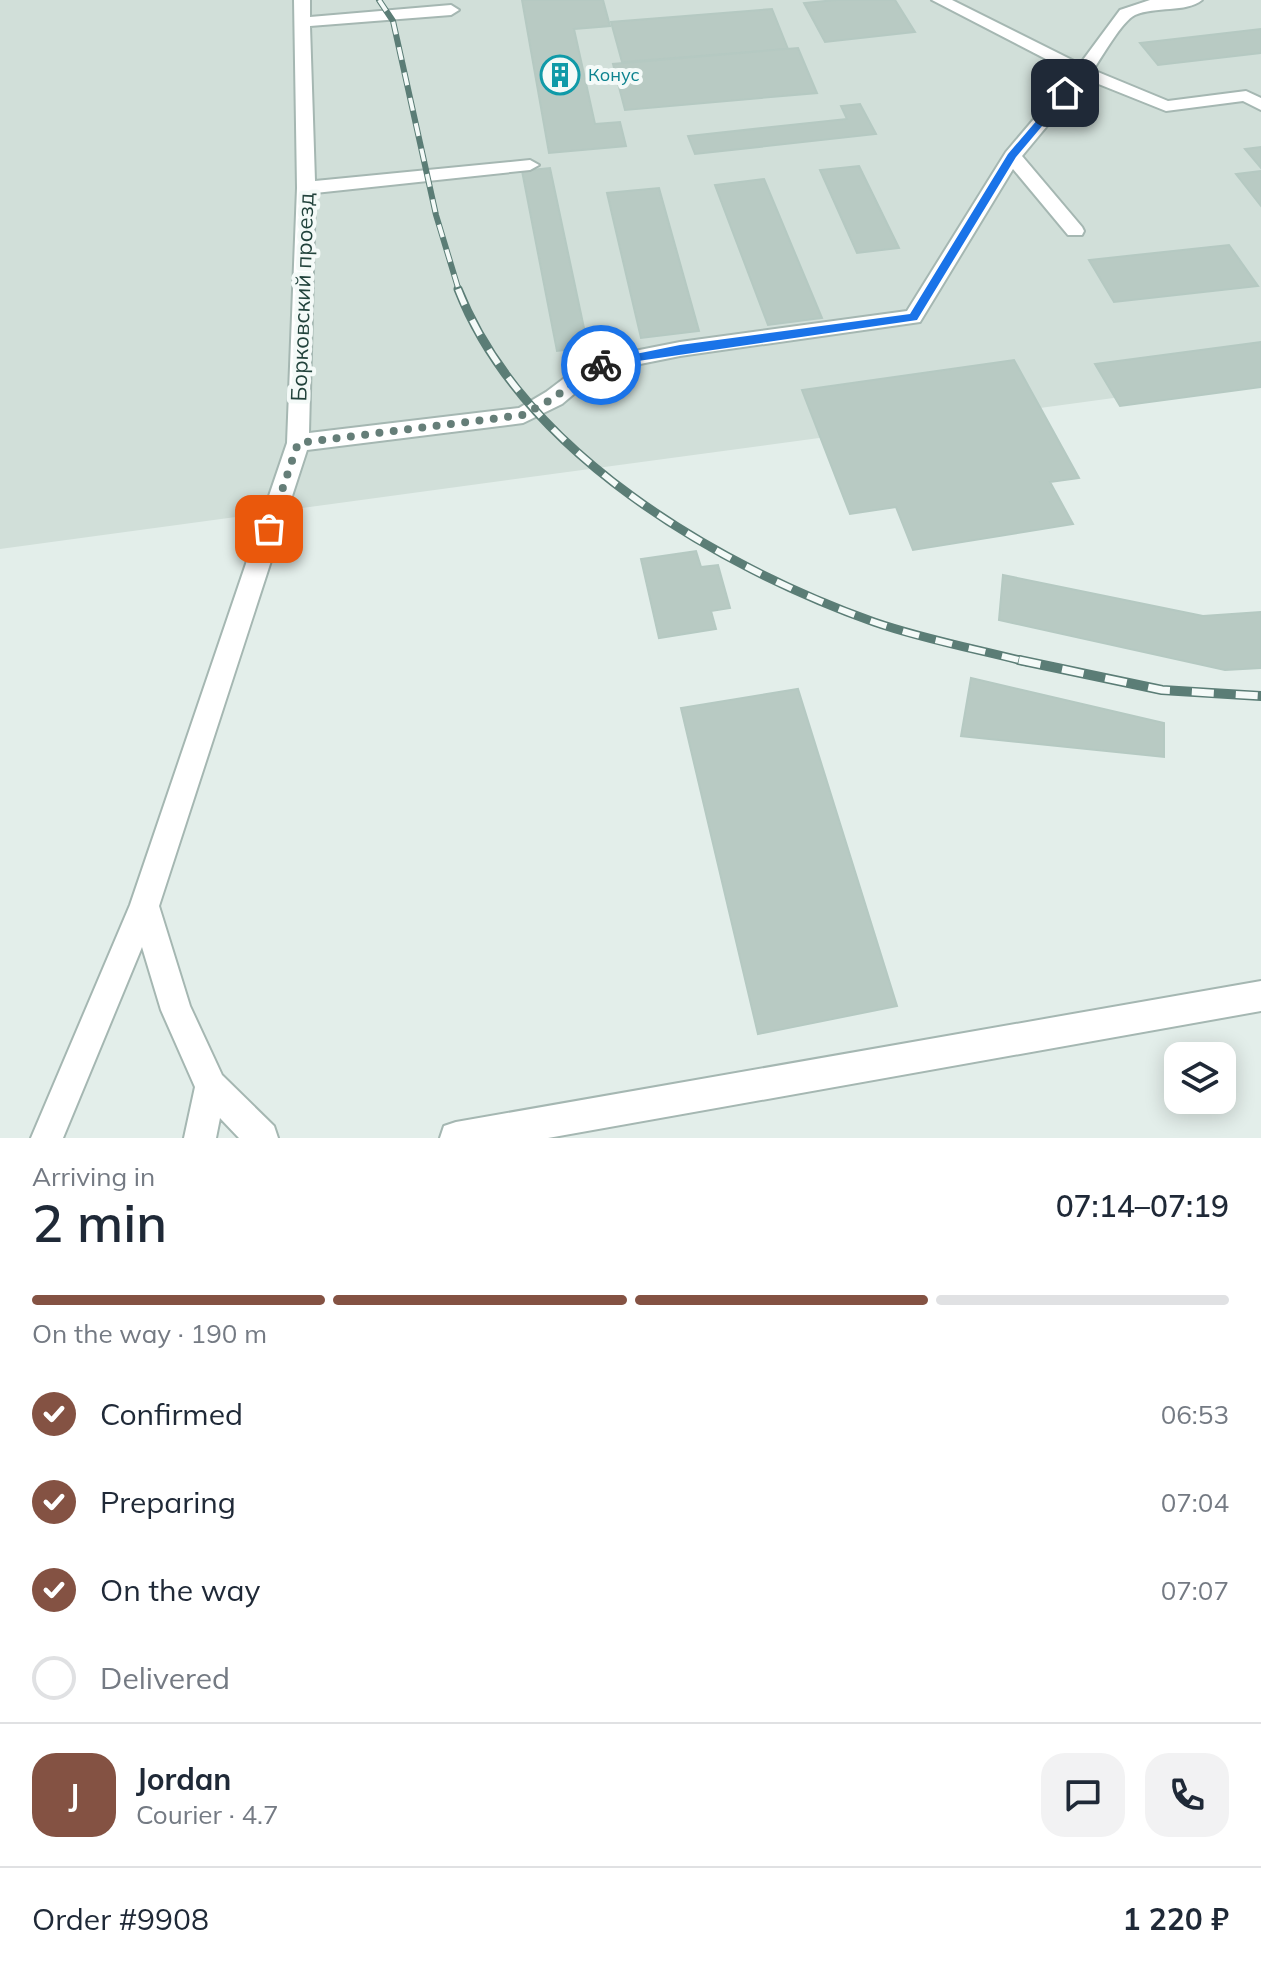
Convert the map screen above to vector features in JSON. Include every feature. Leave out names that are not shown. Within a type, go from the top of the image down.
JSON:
[{"type":"street","points":[[940,0],[1083,72],[1166,106],[1246,96],[1261,105]]},
{"type":"street","points":[[298,443],[523,415],[554,398],[594,366],[680,349],[913,317],[1012,156],[1083,72],[1126,13],[1150,5],[1194,0]]},
{"type":"street","points":[[302,11],[451,10]]},
{"type":"street","name":"Борковский проезд","points":[[47,1138],[144,906],[298,443],[306,188],[302,11]]},
{"type":"street","points":[[1012,156],[1075,231]]},
{"type":"street","points":[[306,188],[530,165]]},
{"type":"street","points":[[144,906],[176,1010],[211,1086],[262,1138]]},
{"type":"street","points":[[456,1138],[1261,996]]},
{"type":"street","points":[[200,1138],[211,1086]]},
{"type":"shaded area","points":[[0,0],[1261,0],[1261,378],[0,549]]},
{"type":"building","name":"Конус","points":[[522,0],[603,0],[610,26],[574,29],[595,124],[620,122],[626,146],[549,153]]},
{"type":"building","points":[[895,0],[915,32],[825,42],[804,3]]},
{"type":"building","points":[[772,9],[788,49],[622,62],[611,22]]},
{"type":"building","points":[[1261,29],[1261,53],[1158,65],[1140,43]]},
{"type":"building","points":[[798,48],[817,93],[625,110],[613,64]]},
{"type":"building","points":[[860,104],[876,134],[695,154],[688,136],[847,119],[841,106]]},
{"type":"building","points":[[1261,147],[1261,168],[1245,149]]},
{"type":"building","points":[[859,166],[899,248],[857,253],[820,170]]},
{"type":"building","points":[[550,168],[588,347],[557,351],[522,171]]},
{"type":"building","points":[[1261,171],[1261,206],[1236,174]]},
{"type":"building","points":[[764,179],[822,318],[768,325],[715,185]]},
{"type":"building","points":[[659,188],[699,331],[641,338],[607,193]]},
{"type":"building","points":[[1229,245],[1258,286],[1114,302],[1089,260]]},
{"type":"building","points":[[1261,342],[1261,387],[1120,406],[1095,364]]},
{"type":"building","points":[[1014,360],[1079,478],[1050,482],[1073,524],[913,550],[896,507],[850,514],[802,390]]},
{"type":"building","points":[[696,551],[701,567],[718,565],[730,608],[711,611],[716,629],[659,638],[641,559]]},
{"type":"building","points":[[1003,575],[1203,616],[1261,612],[1261,668],[1225,670],[999,620]]},
{"type":"building","points":[[971,678],[1164,723],[1164,757],[961,736]]},
{"type":"building","points":[[798,689],[897,1006],[758,1034],[681,708]]},
{"type":"railway","points":[[379,0],[393,21],[436,215],[459,291]]},
{"type":"railway","points":[[459,291],[488,348],[528,402],[576,451],[631,496],[690,535],[752,569],[874,622],[1027,662]]},
{"type":"railway","points":[[1019,660],[1162,690],[1261,696]]},
{"type":"way so far","points":[[269,529],[298,443],[523,415],[554,398],[594,366],[601,365]]},
{"type":"place","name":"Конус","points":[[560,75]]},
{"type":"route","points":[[601,365],[680,349],[913,317],[1012,156],[1065,93]]}]
